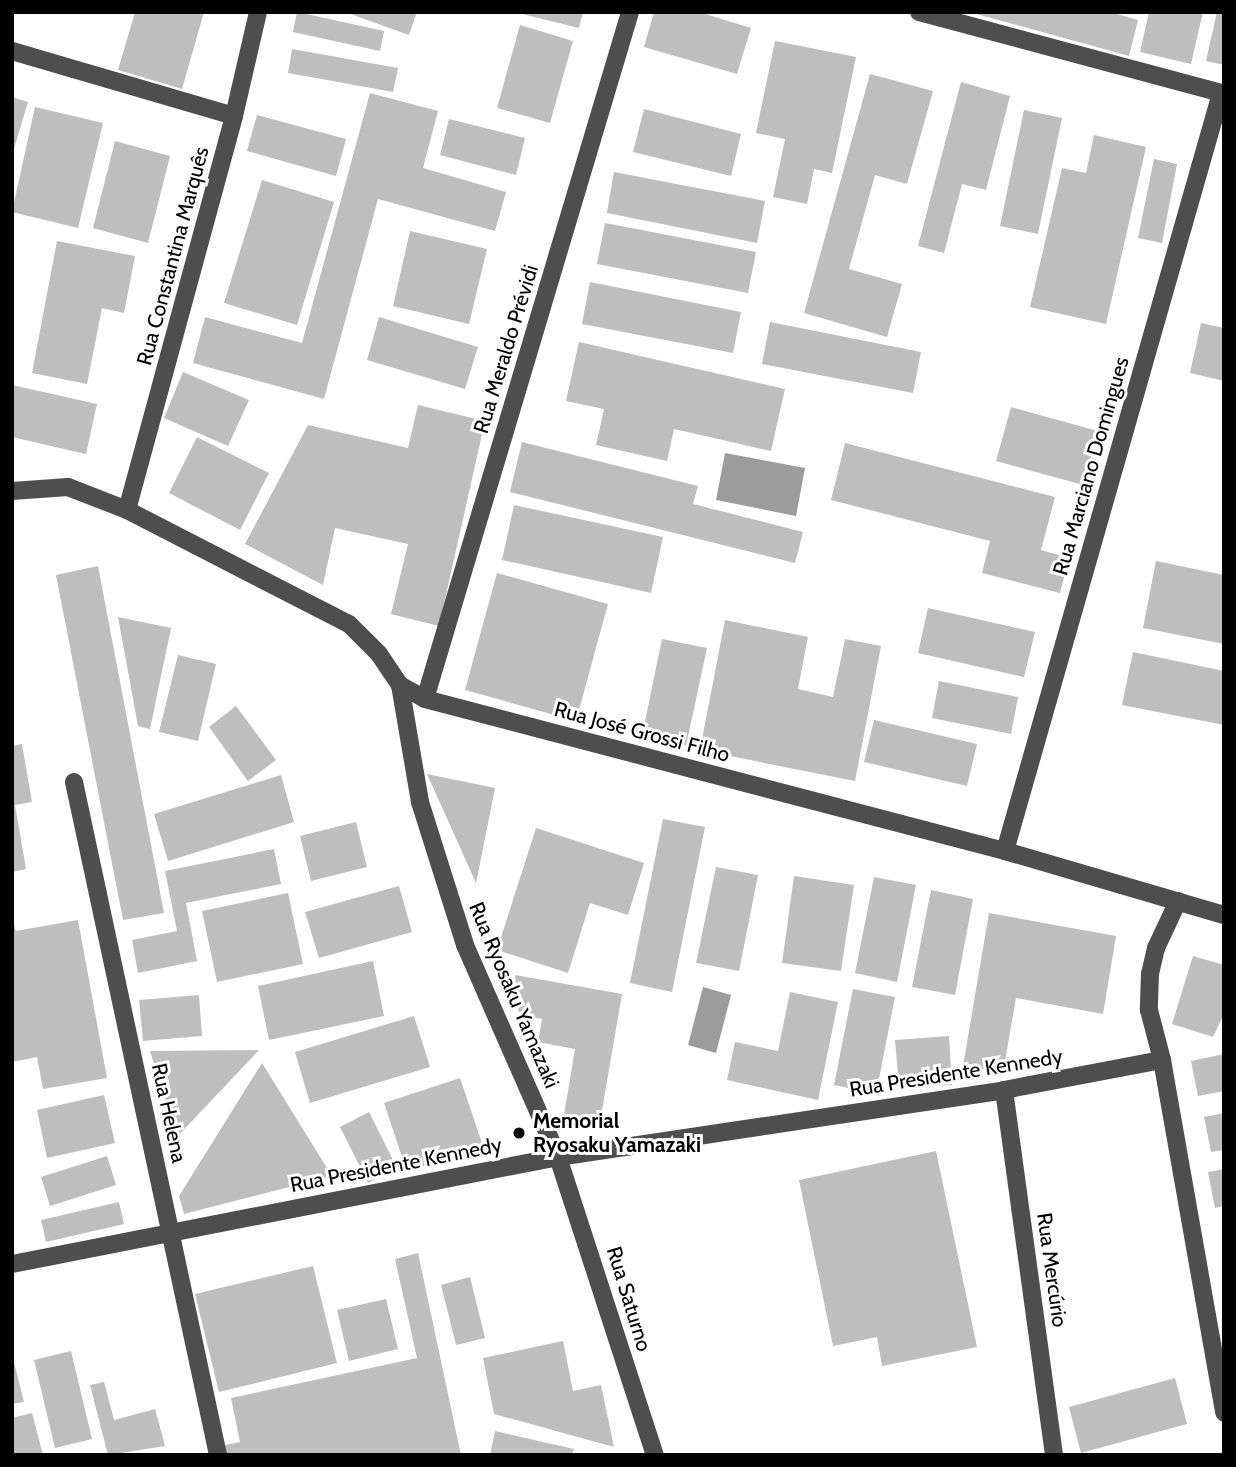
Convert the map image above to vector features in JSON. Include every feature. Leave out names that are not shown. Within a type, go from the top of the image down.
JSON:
[{"type":"street","name":"Rua Constantina Marquês","points":[[127,510],[234,116],[258,12]]},
{"type":"street","name":"Rua Meraldo Prévidi","points":[[425,699],[630,12]]},
{"type":"street","points":[[919,12],[1222,93]]},
{"type":"street","points":[[12,51],[234,116]]},
{"type":"street","name":"Rua Marciano Domingues","points":[[1006,851],[1222,93]]},
{"type":"street","name":"Rua José Grossi Filho","points":[[12,491],[68,487],[98,496],[127,510],[349,624],[379,654],[400,685],[425,699],[1006,851],[1224,915]]},
{"type":"street","name":"Rua Ryosaku Yamazaki","points":[[400,685],[420,802],[465,945],[558,1157]]},
{"type":"street","name":"Rua Helena","points":[[74,782],[218,1455]]},
{"type":"street","points":[[1178,901],[1150,974],[1149,1010],[1162,1060],[1224,1413]]},
{"type":"street","name":"Rua Presidente Kennedy","points":[[12,1264],[558,1157],[1004,1090],[1162,1060]]},
{"type":"street","name":"Rua Mercúrio","points":[[1004,1090],[1054,1455]]},
{"type":"street","name":"Rua Saturno","points":[[558,1157],[655,1455]]},
{"type":"shaded area","points":[[725,453],[805,468],[796,516],[716,500]]},
{"type":"shaded area","points":[[703,987],[731,995],[716,1053],[688,1045]]},
{"type":"building","points":[[135,12],[204,12],[182,89],[118,70]]},
{"type":"building","points":[[297,12],[384,31],[380,51],[293,32]]},
{"type":"building","points":[[345,12],[417,12],[409,35]]},
{"type":"building","points":[[514,12],[583,12],[579,28]]},
{"type":"building","points":[[654,12],[699,12],[751,28],[737,74],[644,47]]},
{"type":"building","points":[[1110,12],[1138,20],[1129,56],[973,13]]},
{"type":"building","points":[[1149,12],[1203,12],[1191,64],[1140,52]]},
{"type":"building","points":[[1217,12],[1224,12],[1224,65],[1206,61]]},
{"type":"building","points":[[520,25],[573,41],[550,123],[497,108]]},
{"type":"building","points":[[775,41],[856,57],[832,173],[814,169],[807,204],[773,197],[785,139],[756,133]]},
{"type":"building","points":[[292,49],[398,68],[393,92],[288,73]]},
{"type":"building","points":[[870,74],[933,91],[907,184],[875,175],[849,269],[902,284],[887,337],[804,313]]},
{"type":"building","points":[[961,82],[1010,96],[986,190],[962,184],[944,253],[918,246]]},
{"type":"building","points":[[370,93],[438,111],[423,168],[506,192],[495,231],[378,199],[324,399],[193,363],[205,317],[302,343]]},
{"type":"building","points":[[12,97],[28,102],[13,152],[12,152]]},
{"type":"building","points":[[35,107],[103,123],[78,228],[12,212]]},
{"type":"building","points":[[644,109],[741,134],[731,176],[633,152]]},
{"type":"building","points":[[1024,110],[1062,118],[1038,234],[1000,226]]},
{"type":"building","points":[[257,115],[346,139],[336,176],[247,151]]},
{"type":"building","points":[[449,119],[525,138],[516,175],[440,155]]},
{"type":"building","points":[[1094,135],[1146,147],[1106,324],[1030,307],[1062,168],[1086,173]]},
{"type":"building","points":[[115,141],[170,156],[148,243],[93,228]]},
{"type":"building","points":[[1154,159],[1177,164],[1162,243],[1138,238]]},
{"type":"building","points":[[614,172],[765,201],[757,243],[607,213]]},
{"type":"building","points":[[262,180],[334,202],[297,325],[224,303]]},
{"type":"building","points":[[605,223],[756,252],[748,293],[597,264]]},
{"type":"building","points":[[410,231],[487,249],[469,324],[393,306]]},
{"type":"building","points":[[57,241],[135,256],[124,313],[102,308],[87,384],[32,373]]},
{"type":"building","points":[[590,282],[741,312],[733,353],[582,324]]},
{"type":"building","points":[[379,317],[478,347],[465,389],[367,360]]},
{"type":"building","points":[[770,322],[921,352],[913,393],[762,364]]},
{"type":"building","points":[[1201,323],[1224,328],[1224,381],[1190,373]]},
{"type":"building","points":[[579,342],[785,389],[771,451],[674,429],[667,461],[596,445],[604,409],[566,401]]},
{"type":"building","points":[[183,372],[249,400],[228,446],[164,418]]},
{"type":"building","points":[[12,385],[97,404],[86,454],[12,437]]},
{"type":"building","points":[[418,405],[485,421],[439,626],[391,614],[408,544],[335,528],[323,585],[245,544],[308,425],[408,448]]},
{"type":"building","points":[[1011,407],[1098,431],[1083,485],[996,461]]},
{"type":"building","points":[[197,437],[269,473],[240,530],[169,493]]},
{"type":"building","points":[[522,442],[698,486],[693,504],[803,532],[795,563],[510,492]]},
{"type":"building","points":[[845,443],[1055,497],[1041,550],[1069,558],[1060,593],[982,573],[990,541],[831,500]]},
{"type":"building","points":[[514,505],[663,537],[651,593],[502,560]]},
{"type":"building","points":[[1156,561],[1224,575],[1224,644],[1143,628]]},
{"type":"building","points":[[98,566],[164,913],[123,920],[56,575]]},
{"type":"building","points":[[497,573],[608,604],[576,721],[465,690]]},
{"type":"building","points":[[928,608],[1035,632],[1024,677],[918,653]]},
{"type":"building","points":[[118,617],[171,628],[150,729],[138,726]]},
{"type":"building","points":[[725,620],[808,637],[798,689],[833,697],[845,639],[881,646],[855,781],[700,750]]},
{"type":"building","points":[[662,639],[707,648],[686,746],[642,736]]},
{"type":"building","points":[[1133,652],[1224,671],[1224,725],[1122,705]]},
{"type":"building","points":[[178,655],[216,664],[198,741],[159,732]]},
{"type":"building","points":[[939,681],[1018,697],[1011,734],[932,718]]},
{"type":"building","points":[[236,706],[276,760],[248,781],[209,727]]},
{"type":"building","points":[[874,720],[977,744],[967,786],[864,762]]},
{"type":"building","points":[[22,744],[32,802],[15,805],[26,869],[12,872],[12,746]]},
{"type":"building","points":[[427,774],[495,788],[476,883]]},
{"type":"building","points":[[281,775],[294,822],[168,861],[154,814]]},
{"type":"building","points":[[663,819],[705,827],[672,992],[630,983]]},
{"type":"building","points":[[356,822],[367,867],[311,881],[300,836]]},
{"type":"building","points":[[536,828],[644,863],[628,915],[590,903],[568,973],[497,950]]},
{"type":"building","points":[[274,849],[281,884],[186,903],[197,961],[138,973],[132,940],[177,931],[165,871]]},
{"type":"building","points":[[716,867],[758,875],[739,971],[696,963]]},
{"type":"building","points":[[794,876],[854,885],[841,971],[782,963]]},
{"type":"building","points":[[874,877],[916,885],[897,982],[855,973]]},
{"type":"building","points":[[399,886],[412,932],[319,958],[305,912]]},
{"type":"building","points":[[931,890],[973,899],[955,995],[912,987]]},
{"type":"building","points":[[288,893],[303,964],[217,982],[202,911]]},
{"type":"building","points":[[989,913],[1116,936],[1103,1014],[1016,998],[1003,1073],[963,1066]]},
{"type":"building","points":[[12,920],[16,931],[78,920],[107,1078],[43,1089],[37,1057],[12,1062]]},
{"type":"building","points":[[1193,956],[1224,965],[1224,1014],[1213,1037],[1172,1024]]},
{"type":"building","points":[[373,961],[384,1016],[269,1040],[258,986]]},
{"type":"building","points":[[515,975],[622,994],[600,1122],[564,1115],[575,1049],[538,1042],[542,1019],[519,1015]]},
{"type":"building","points":[[853,989],[895,997],[876,1094],[834,1085]]},
{"type":"building","points":[[790,992],[838,1002],[818,1100],[727,1080],[735,1042],[778,1051]]},
{"type":"building","points":[[199,995],[202,1036],[143,1041],[139,1000]]},
{"type":"building","points":[[414,1016],[430,1067],[310,1103],[295,1052]]},
{"type":"building","points":[[949,1036],[952,1085],[899,1088],[895,1040]]},
{"type":"building","points":[[259,1050],[177,1137],[150,1051]]},
{"type":"building","points":[[1224,1054],[1224,1091],[1198,1096],[1191,1061]]},
{"type":"building","points":[[262,1063],[332,1176],[184,1214],[179,1196]]},
{"type":"building","points":[[460,1078],[483,1146],[407,1172],[384,1103]]},
{"type":"building","points":[[104,1095],[115,1143],[47,1158],[37,1110]]},
{"type":"building","points":[[369,1112],[397,1168],[368,1183],[340,1127]]},
{"type":"building","points":[[1224,1113],[1224,1150],[1211,1152],[1204,1117]]},
{"type":"building","points":[[936,1151],[977,1347],[882,1366],[877,1337],[833,1346],[799,1180]]},
{"type":"building","points":[[107,1156],[116,1185],[50,1206],[41,1177]]},
{"type":"building","points":[[1224,1169],[1224,1206],[1215,1208],[1208,1172]]},
{"type":"building","points":[[119,1202],[124,1224],[46,1242],[41,1220]]},
{"type":"building","points":[[418,1253],[461,1455],[223,1455],[221,1446],[240,1442],[231,1398],[417,1358],[395,1259]]},
{"type":"building","points":[[313,1266],[337,1363],[219,1392],[195,1294]]},
{"type":"building","points":[[470,1277],[485,1338],[456,1345],[441,1285]]},
{"type":"building","points":[[386,1299],[398,1349],[349,1361],[337,1310]]},
{"type":"building","points":[[563,1341],[573,1391],[601,1385],[614,1447],[494,1414],[483,1358]]},
{"type":"building","points":[[71,1351],[92,1439],[55,1448],[34,1360]]},
{"type":"building","points":[[12,1354],[24,1402],[12,1404]]},
{"type":"building","points":[[1175,1378],[1187,1424],[1081,1453],[1069,1407]]},
{"type":"building","points":[[104,1382],[114,1420],[155,1409],[165,1446],[108,1455],[90,1385]]},
{"type":"building","points":[[32,1413],[43,1455],[12,1455],[12,1418]]},
{"type":"building","points":[[495,1431],[574,1449],[572,1455],[490,1455]]},
{"type":"place","name":"Memorial Ryosaku Yamazaki","points":[[519,1133]]}]
